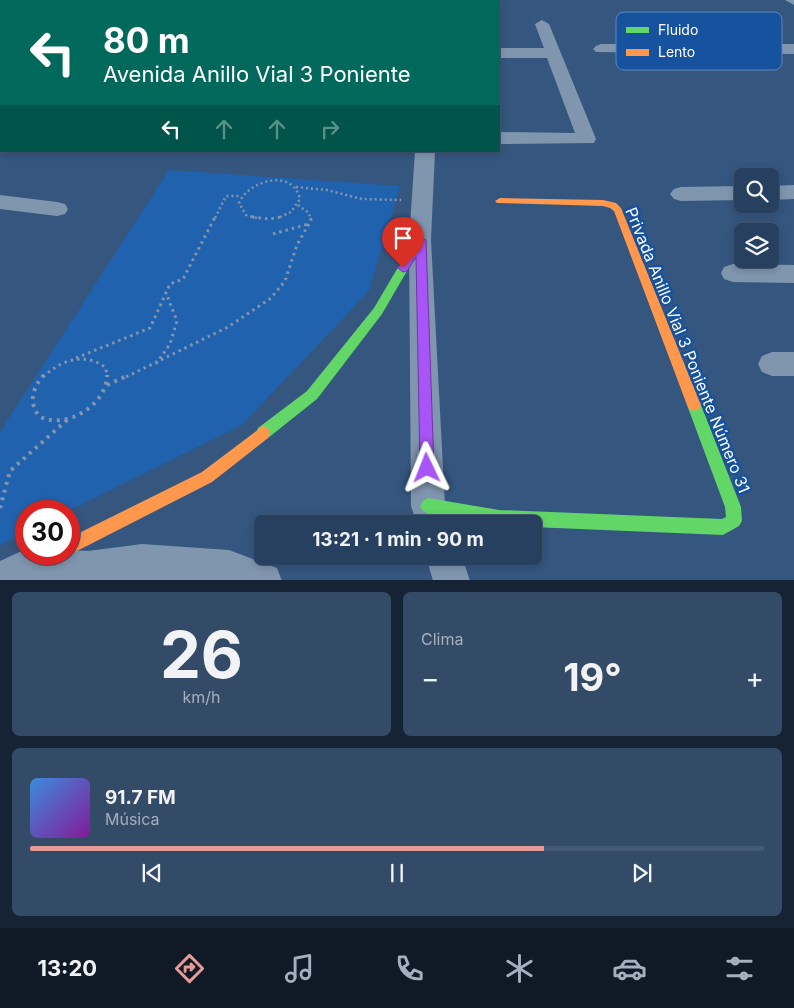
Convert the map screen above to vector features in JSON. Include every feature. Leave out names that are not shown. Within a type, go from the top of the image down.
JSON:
[{"type":"street","points":[[716,0],[732,12]]},
{"type":"street","points":[[500,138],[587,138],[542,24]]},
{"type":"street","points":[[601,49],[616,49]]},
{"type":"street","points":[[500,53],[554,53]]},
{"type":"street","points":[[424,152],[420,240],[431,515]]},
{"type":"street","points":[[779,193],[794,192]]},
{"type":"street","points":[[681,194],[734,193]]},
{"type":"street","name":"Privada Anillo Vial 3 Poniente Número 31","points":[[500,201],[603,202],[613,205],[618,210],[733,507],[734,522],[722,527],[542,520]]},
{"type":"street","points":[[0,202],[58,209]]},
{"type":"street","points":[[80,540],[207,476],[312,395],[378,311],[420,240]]},
{"type":"street","points":[[733,273],[794,274]]},
{"type":"street","points":[[26,570],[88,569],[142,562],[229,568],[264,580]]},
{"type":"street","points":[[447,565],[452,580]]},
{"type":"path","points":[[295,187],[300,198],[298,205],[284,216],[264,220],[246,215],[240,203],[241,196],[246,191],[262,182],[280,181],[295,187],[327,190],[362,199],[422,200]]},
{"type":"path","points":[[67,420],[50,420],[36,414],[32,406],[31,397],[35,387],[47,373],[63,362],[150,328],[170,284],[183,279],[226,196],[241,196]]},
{"type":"path","points":[[107,385],[156,364],[205,339],[272,298],[285,281],[301,234],[311,220],[309,214],[298,205]]},
{"type":"path","points":[[273,234],[308,224]]},
{"type":"path","points":[[156,364],[170,344],[177,321],[166,292]]},
{"type":"path","points":[[0,508],[10,471],[67,420],[92,406],[102,396],[107,385],[108,375],[105,366],[98,360],[76,358]]},
{"type":"shaded area","points":[[169,170],[400,186],[369,291],[242,425],[80,505],[80,500],[15,500],[15,538],[0,545],[0,432]]},
{"type":"traffic: fast","points":[[263,433],[312,395],[378,311],[420,240]]},
{"type":"traffic: fast","points":[[428,506],[499,518],[723,527],[734,521],[733,507],[694,405]]},
{"type":"traffic: slow","points":[[500,201],[603,203],[613,205],[618,210],[694,405]]},
{"type":"traffic: slow","points":[[80,540],[207,477],[263,433]]},
{"type":"route","points":[[403,268],[420,240],[427,468]]}]
